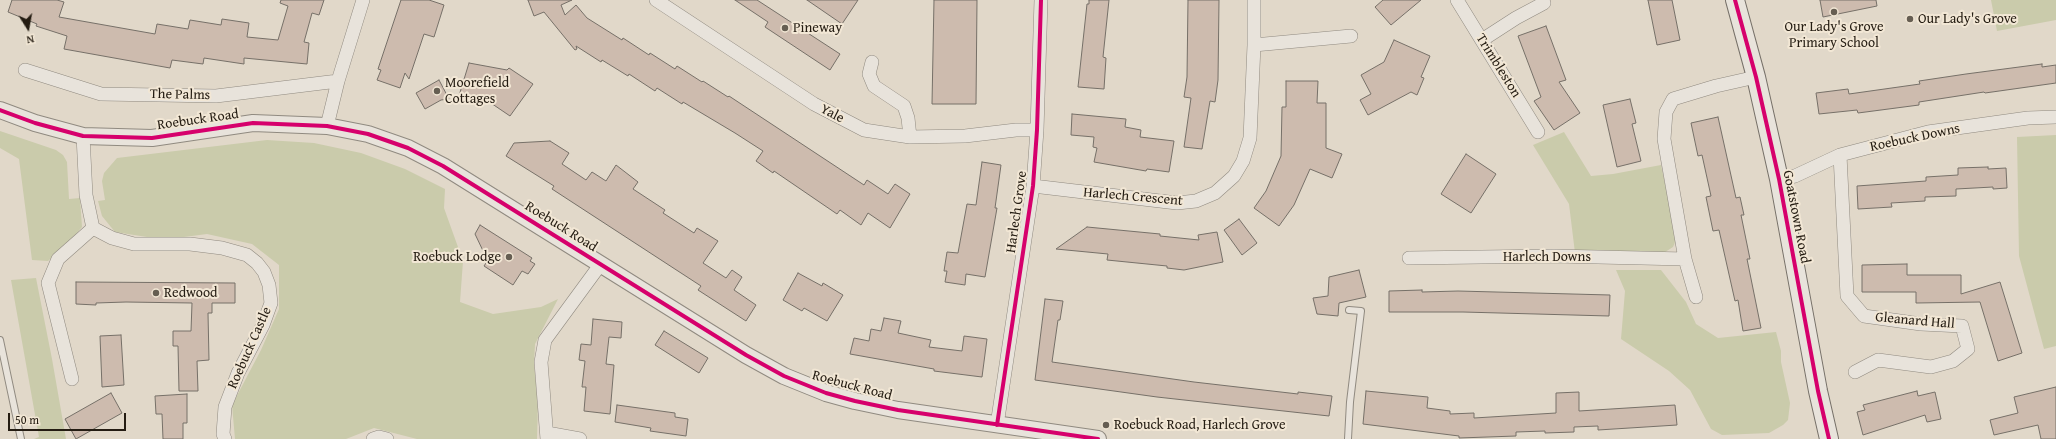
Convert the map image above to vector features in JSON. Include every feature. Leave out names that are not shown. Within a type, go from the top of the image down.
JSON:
[{"type":"main road","name":"Goatstown Road","points":[[1735,0],[1756,77],[1778,179],[1818,391],[1829,439]]},
{"type":"street","points":[[327,126],[338,81],[363,0]]},
{"type":"street","name":"Yale","points":[[656,0],[814,104],[864,130],[910,137],[965,136],[1016,130],[1037,130]]},
{"type":"street","name":"Harlech Grove","points":[[997,425],[1033,186],[1037,130],[1041,0]]},
{"type":"street","name":"Harlech Crescent","points":[[1033,186],[1177,203],[1196,201],[1215,193],[1234,176],[1244,161],[1250,138],[1254,45],[1254,0]]},
{"type":"street","name":"Trimbleston","points":[[1457,0],[1538,132]]},
{"type":"street","points":[[1482,40],[1516,18],[1544,3]]},
{"type":"street","points":[[1254,45],[1351,36]]},
{"type":"street","points":[[872,62],[869,74],[874,86],[904,106],[908,118],[910,137]]},
{"type":"street","name":"The Palms","points":[[25,70],[101,94],[216,96],[338,81]]},
{"type":"street","points":[[1696,297],[1685,259],[1664,139],[1666,112],[1673,100],[1710,88],[1756,77]]},
{"type":"street","name":"Roebuck Road","points":[[0,110],[36,123],[83,136],[152,138],[253,123],[327,126],[368,134],[420,154],[443,166],[746,355],[784,376],[812,387],[862,402],[997,425],[1098,439]]},
{"type":"street","name":"Roebuck Downs","points":[[1778,179],[1795,176],[1840,155],[1928,132],[2028,118],[2056,117]]},
{"type":"street","points":[[72,379],[48,283],[58,259],[93,228],[86,194],[83,136]]},
{"type":"street","name":"Gleanard Hall","points":[[1840,155],[1847,296],[1864,316],[1921,324],[1962,326],[1968,350],[1953,361],[1931,367],[1878,360],[1855,372]]},
{"type":"street","name":"Roebuck Castle","points":[[93,228],[112,238],[134,244],[190,244],[222,248],[247,255],[257,262],[264,272],[269,285],[270,303],[264,325],[238,373],[225,407],[223,434],[225,439]]},
{"type":"street","name":"Harlech Downs","points":[[1409,258],[1554,256],[1685,259]]},
{"type":"street","points":[[580,439],[547,436],[542,362],[545,340],[600,265]]},
{"type":"street","points":[[373,439],[379,437],[387,439]]},
{"type":"lane","points":[[1348,439],[1350,402],[1361,311],[1349,310]]},
{"type":"lane","points":[[0,340],[21,439]]},
{"type":"green space","points":[[1991,0],[2056,0],[2056,20],[1997,31]]},
{"type":"green space","points":[[0,131],[56,150],[63,155],[67,162],[69,199],[80,198],[82,227],[69,242],[48,261],[32,260],[19,159],[0,148]]},
{"type":"green space","points":[[1564,132],[1591,176],[1613,174],[1661,165],[1676,233],[1676,240],[1673,247],[1662,254],[1575,253],[1569,204],[1533,145]]},
{"type":"green space","points":[[2056,135],[2056,346],[2044,349],[2019,256],[2017,137]]},
{"type":"green space","points":[[267,140],[314,143],[361,153],[405,169],[445,189],[444,208],[463,261],[460,302],[493,314],[541,307],[558,299],[535,344],[534,365],[538,402],[537,439],[417,439],[374,428],[346,439],[235,439],[232,405],[261,350],[279,309],[279,265],[252,244],[207,234],[184,237],[147,237],[115,232],[102,216],[98,201],[105,200],[102,181],[104,173],[117,158]]},
{"type":"green space","points":[[1616,270],[1661,270],[1686,302],[1696,324],[1718,338],[1776,332],[1781,351],[1781,362],[1790,403],[1788,420],[1783,425],[1769,433],[1722,435],[1711,429],[1690,390],[1669,371],[1621,339],[1625,291]]},
{"type":"green space","points":[[36,278],[66,439],[34,439],[39,437],[11,280]]},
{"type":"building","points":[[12,0],[57,0],[64,2],[59,17],[155,34],[157,24],[188,29],[190,20],[221,25],[222,19],[249,23],[247,37],[278,40],[288,6],[280,3],[281,0],[324,0],[319,15],[312,13],[304,42],[309,43],[307,64],[244,58],[244,64],[204,58],[203,64],[172,60],[170,68],[64,49],[67,36],[36,26],[37,24],[8,12]]},
{"type":"building","points":[[401,0],[429,0],[444,5],[434,37],[424,34],[409,79],[405,73],[400,88],[377,80],[381,70],[378,69]]},
{"type":"building","points":[[528,0],[572,0],[561,5],[565,15],[576,5],[587,18],[622,40],[623,38],[649,55],[650,53],[675,69],[677,66],[728,97],[729,96],[864,185],[867,180],[888,194],[895,184],[910,194],[890,228],[868,213],[861,225],[840,210],[837,214],[774,171],[773,173],[756,161],[763,151],[735,133],[683,102],[682,104],[657,88],[655,91],[629,74],[628,76],[602,60],[601,62],[576,46],[577,49],[575,50],[544,12],[534,16]]},
{"type":"building","points":[[735,0],[757,0],[840,54],[830,70],[765,27],[768,22]]},
{"type":"building","points":[[807,0],[858,0],[842,24]]},
{"type":"building","points":[[934,0],[977,0],[976,104],[932,104]]},
{"type":"building","points":[[1089,0],[1109,0],[1103,57],[1106,58],[1104,89],[1078,87],[1087,4],[1089,4]]},
{"type":"building","points":[[1188,0],[1219,0],[1218,80],[1215,102],[1210,101],[1202,149],[1184,147],[1191,98],[1184,97],[1187,77]]},
{"type":"building","points":[[1383,0],[1421,0],[1391,25],[1375,7]]},
{"type":"building","points":[[1648,0],[1672,0],[1680,40],[1657,45]]},
{"type":"building","name":"Our Lady's Grove Primary School","points":[[1820,0],[1876,0],[1877,6],[1823,17]]},
{"type":"building","points":[[1546,26],[1566,80],[1559,82],[1580,113],[1554,130],[1534,101],[1541,97],[1518,36]]},
{"type":"building","points":[[1394,40],[1430,56],[1421,77],[1424,78],[1417,95],[1411,92],[1368,115],[1360,100],[1371,94],[1361,75],[1384,62]]},
{"type":"building","points":[[469,63],[507,70],[509,68],[533,84],[510,116],[482,97],[458,99]]},
{"type":"building","points":[[2042,64],[2042,67],[2056,65],[2056,83],[1984,92],[1919,102],[1919,105],[1858,113],[1857,110],[1819,114],[1816,93],[1848,89],[1849,94],[1920,84],[1919,81]]},
{"type":"building","points":[[439,80],[449,99],[441,100],[425,109],[416,93]]},
{"type":"building","points":[[1286,81],[1318,81],[1317,103],[1326,103],[1326,148],[1342,154],[1332,178],[1310,169],[1294,205],[1279,226],[1254,208],[1266,191],[1281,156],[1282,107],[1286,107]]},
{"type":"building","points":[[1630,99],[1636,123],[1632,124],[1641,161],[1617,167],[1603,105]]},
{"type":"building","points":[[1072,114],[1126,119],[1125,127],[1141,130],[1140,137],[1174,141],[1169,172],[1147,169],[1146,171],[1094,162],[1097,148],[1093,147],[1094,137],[1071,135]]},
{"type":"building","points":[[1718,117],[1736,198],[1740,197],[1744,215],[1741,215],[1750,259],[1747,259],[1761,328],[1743,331],[1738,300],[1735,301],[1719,230],[1713,231],[1706,197],[1711,196],[1702,155],[1698,156],[1691,123]]},
{"type":"building","points":[[550,141],[569,153],[562,164],[586,180],[592,172],[606,181],[616,165],[638,182],[633,189],[665,210],[663,213],[694,233],[697,228],[718,241],[703,263],[726,278],[732,270],[742,277],[734,290],[756,305],[746,321],[698,290],[701,286],[552,189],[554,186],[506,156],[514,143]]},
{"type":"building","points":[[1466,154],[1496,174],[1471,213],[1441,194]]},
{"type":"building","points":[[982,162],[1001,165],[995,208],[997,208],[985,277],[966,274],[965,285],[945,282],[947,271],[944,271],[947,252],[958,253],[967,204],[976,205]]},
{"type":"building","points":[[1988,167],[1988,169],[2006,168],[2007,188],[1993,189],[1993,187],[1956,189],[1956,196],[1925,197],[1925,201],[1891,203],[1892,207],[1858,209],[1857,186],[1926,181],[1926,177],[1958,175],[1958,168]]},
{"type":"building","points":[[1239,219],[1257,243],[1242,255],[1224,230]]},
{"type":"building","name":"Roebuck Lodge","points":[[480,225],[532,258],[530,261],[535,264],[528,274],[522,271],[513,285],[484,266],[490,257],[485,255],[475,234]]},
{"type":"building","points":[[1087,227],[1160,234],[1160,236],[1199,240],[1198,235],[1217,232],[1223,262],[1184,270],[1167,268],[1167,266],[1107,260],[1108,254],[1056,249]]},
{"type":"building","points":[[1907,264],[1907,275],[1961,275],[1961,294],[2000,282],[2022,353],[1998,361],[1980,302],[1916,303],[1916,292],[1862,292],[1862,265]]},
{"type":"building","points":[[1359,270],[1366,297],[1339,303],[1338,316],[1317,314],[1313,298],[1328,296],[1329,277]]},
{"type":"building","points":[[798,273],[822,286],[823,283],[843,295],[827,321],[804,308],[802,311],[783,300]]},
{"type":"building","points":[[76,282],[235,283],[235,303],[212,303],[212,313],[208,313],[209,360],[197,361],[198,391],[179,391],[178,346],[173,346],[173,331],[191,331],[192,303],[126,302],[96,303],[96,305],[76,304]]},
{"type":"building","points":[[1422,290],[1422,292],[1458,291],[1610,295],[1609,316],[1463,312],[1389,312],[1389,291]]},
{"type":"building","points":[[1045,299],[1063,301],[1060,320],[1058,320],[1052,362],[1194,382],[1298,394],[1298,392],[1332,396],[1329,416],[1157,397],[1035,380]]},
{"type":"building","points":[[884,318],[901,321],[898,333],[931,340],[929,347],[962,351],[964,336],[987,339],[982,377],[934,371],[934,369],[850,354],[854,338],[869,341],[871,329],[881,331]]},
{"type":"building","points":[[593,319],[622,322],[621,338],[609,337],[606,364],[614,365],[610,414],[584,411],[586,387],[582,387],[585,361],[579,360],[581,344],[591,345]]},
{"type":"building","points":[[664,331],[708,358],[699,373],[655,345]]},
{"type":"building","points":[[121,335],[124,385],[102,387],[100,336]]},
{"type":"building","points":[[2056,387],[2056,439],[2041,439],[2038,425],[1994,435],[1990,420],[2018,413],[2014,397]]},
{"type":"building","points":[[1366,391],[1428,397],[1427,408],[1450,411],[1450,414],[1474,413],[1474,418],[1556,413],[1556,393],[1579,392],[1579,411],[1675,405],[1677,425],[1598,430],[1598,426],[1574,427],[1574,432],[1516,432],[1516,436],[1459,438],[1459,436],[1363,424]]},
{"type":"building","points":[[1917,391],[1918,396],[1935,392],[1941,419],[1927,422],[1925,415],[1863,435],[1857,412],[1865,410],[1863,405]]},
{"type":"building","points":[[111,393],[122,413],[76,439],[65,419]]},
{"type":"building","points":[[187,394],[187,423],[183,423],[183,439],[163,439],[162,414],[156,414],[155,396]]},
{"type":"building","points":[[617,405],[675,413],[675,417],[688,419],[686,436],[650,431],[651,428],[615,422]]},
{"type":"cycle path","points":[[997,425],[1033,186],[1037,130],[1041,0]]},
{"type":"cycle path","points":[[1735,0],[1756,77],[1779,179],[1818,391],[1829,439]]},
{"type":"cycle path","points":[[0,110],[35,123],[83,136],[152,138],[253,123],[327,126],[368,134],[408,148],[443,166],[746,355],[784,376],[826,393],[898,410],[1098,439]]},
{"type":"place","name":"Our Lady's Grove Primary School","points":[[1834,12]]},
{"type":"place","name":"Our Lady's Grove","points":[[1910,19]]},
{"type":"place","name":"Pineway","points":[[785,28]]},
{"type":"place","name":"Moorefield Cottages","points":[[437,91]]},
{"type":"place","name":"Roebuck Lodge","points":[[509,257]]},
{"type":"place","name":"Redwood","points":[[156,293]]},
{"type":"place","name":"Roebuck Road, Harlech Grove","points":[[1106,425]]}]
